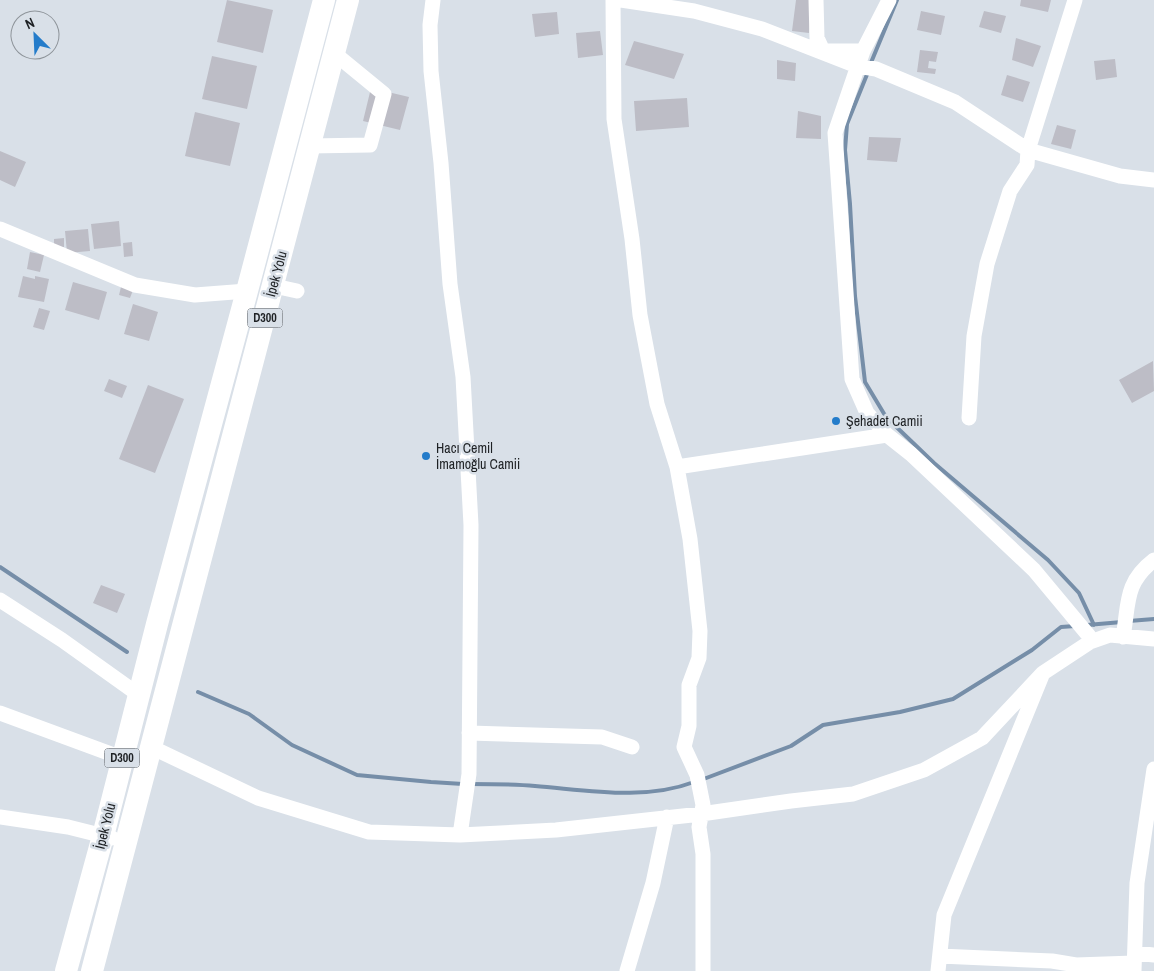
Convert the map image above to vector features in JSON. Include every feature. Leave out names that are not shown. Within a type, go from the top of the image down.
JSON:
[{"type":"highway","name":"İpek Yolu","points":[[66,971],[324,0]]},
{"type":"highway","name":"İpek Yolu","points":[[92,971],[348,0]]},
{"type":"street","points":[[433,0],[430,26],[431,71],[441,163],[450,284],[463,377],[470,525],[469,774],[460,835]]},
{"type":"street","points":[[613,0],[614,119],[632,239],[640,316],[657,404],[677,467],[690,539],[700,631],[699,658],[688,685],[689,726],[684,747],[697,774],[703,805],[699,827],[704,854],[704,971]]},
{"type":"street","points":[[621,0],[693,6],[762,29],[857,66],[876,69],[955,102],[1028,150],[1120,176],[1154,180]]},
{"type":"street","points":[[816,0],[817,38],[823,51],[863,51]]},
{"type":"street","points":[[889,0],[863,51],[835,133],[852,379],[867,413],[887,435],[911,454],[1034,570],[1090,639]]},
{"type":"street","points":[[969,418],[974,336],[987,264],[1010,191],[1027,165],[1028,150],[1075,0]]},
{"type":"street","points":[[310,146],[370,145],[384,94],[334,53]]},
{"type":"street","points":[[0,228],[135,285],[195,295],[248,291]]},
{"type":"street","points":[[274,286],[296,291]]},
{"type":"street","points":[[677,467],[887,435]]},
{"type":"street","points":[[1120,633],[1128,594],[1143,569],[1154,560]]},
{"type":"street","points":[[0,600],[141,687]]},
{"type":"street","points":[[151,747],[258,798],[369,832],[460,835],[556,830],[701,814],[791,800],[853,794],[924,770],[982,738],[1043,673],[1090,639],[1120,633],[1154,639]]},
{"type":"street","points":[[1043,673],[944,915],[939,964],[1052,961],[1076,965],[1135,963],[1154,955]]},
{"type":"street","points":[[0,713],[122,758]]},
{"type":"street","points":[[469,733],[602,738],[632,747]]},
{"type":"street","points":[[1135,963],[1137,883],[1154,769]]},
{"type":"street","points":[[0,817],[68,827],[126,841]]},
{"type":"street","points":[[627,971],[653,883],[668,817]]},
{"type":"building","points":[[227,0],[273,10],[263,53],[217,42]]},
{"type":"building","points":[[796,0],[812,0],[809,33],[792,31]]},
{"type":"building","points":[[1021,0],[1051,0],[1048,12],[1020,6]]},
{"type":"building","points":[[921,11],[945,16],[941,35],[917,30]]},
{"type":"building","points":[[984,11],[1006,16],[1001,33],[979,27]]},
{"type":"building","points":[[557,12],[559,34],[535,37],[532,14]]},
{"type":"building","points":[[600,31],[603,55],[578,58],[576,33]]},
{"type":"building","points":[[1016,38],[1041,46],[1033,67],[1012,60]]},
{"type":"building","points":[[634,41],[684,54],[674,79],[625,65]]},
{"type":"building","points":[[920,50],[938,52],[936,62],[929,61],[928,68],[936,69],[935,74],[917,72]]},
{"type":"building","points":[[212,56],[257,66],[247,109],[202,99]]},
{"type":"building","points":[[1115,59],[1117,77],[1096,80],[1094,61]]},
{"type":"building","points":[[777,60],[796,63],[795,81],[777,79]]},
{"type":"building","points":[[1007,75],[1030,82],[1023,102],[1001,95]]},
{"type":"building","points":[[371,88],[409,97],[400,130],[363,121]]},
{"type":"building","points":[[687,98],[689,127],[636,131],[634,101]]},
{"type":"building","points":[[798,111],[821,116],[821,139],[796,138]]},
{"type":"building","points":[[195,112],[240,123],[230,166],[185,156]]},
{"type":"building","points":[[1057,125],[1076,130],[1071,149],[1051,144]]},
{"type":"building","points":[[869,137],[901,138],[897,162],[867,160]]},
{"type":"building","points":[[0,151],[26,162],[15,187],[0,180]]},
{"type":"building","points":[[119,221],[121,246],[94,249],[91,224]]},
{"type":"building","points":[[88,229],[90,251],[67,253],[65,231]]},
{"type":"building","points":[[64,238],[64,247],[54,247],[54,239]]},
{"type":"building","points":[[132,242],[133,256],[124,257],[123,243]]},
{"type":"building","points":[[30,252],[44,255],[40,272],[27,269]]},
{"type":"building","points":[[23,276],[35,279],[35,276],[49,279],[44,302],[18,297]]},
{"type":"building","points":[[73,282],[107,292],[99,320],[65,310]]},
{"type":"building","points":[[121,287],[133,290],[130,298],[119,295]]},
{"type":"building","points":[[133,304],[158,312],[149,341],[124,334]]},
{"type":"building","points":[[39,308],[50,311],[44,330],[33,327]]},
{"type":"building","points":[[1153,361],[1154,391],[1132,403],[1119,380]]},
{"type":"building","points":[[109,379],[127,386],[122,398],[104,391]]},
{"type":"building","points":[[148,385],[184,399],[155,473],[119,459]]},
{"type":"building","points":[[101,585],[125,594],[117,613],[93,603]]},
{"type":"waterway","points":[[870,65],[897,0]]},
{"type":"waterway","points":[[868,72],[847,124],[845,150],[855,296],[865,382],[886,417],[934,463],[1048,560],[1079,593],[1094,625]]},
{"type":"waterway","points":[[0,567],[127,652]]},
{"type":"waterway","points":[[1129,621],[1154,619]]},
{"type":"waterway","points":[[1087,625],[1122,622]]},
{"type":"waterway","points":[[701,780],[791,746],[823,725],[900,712],[953,699],[1032,650],[1061,627],[1075,626]]},
{"type":"waterway","points":[[198,692],[249,714],[292,745],[357,775],[463,784]]},
{"type":"waterway","points":[[470,784],[519,785],[595,792],[635,793],[675,788],[694,782]]},
{"type":"place","name":"Şehadet Camii","points":[[836,421]]},
{"type":"place","name":"Hacı Cemil İmamoğlu Camii","points":[[426,456]]}]
